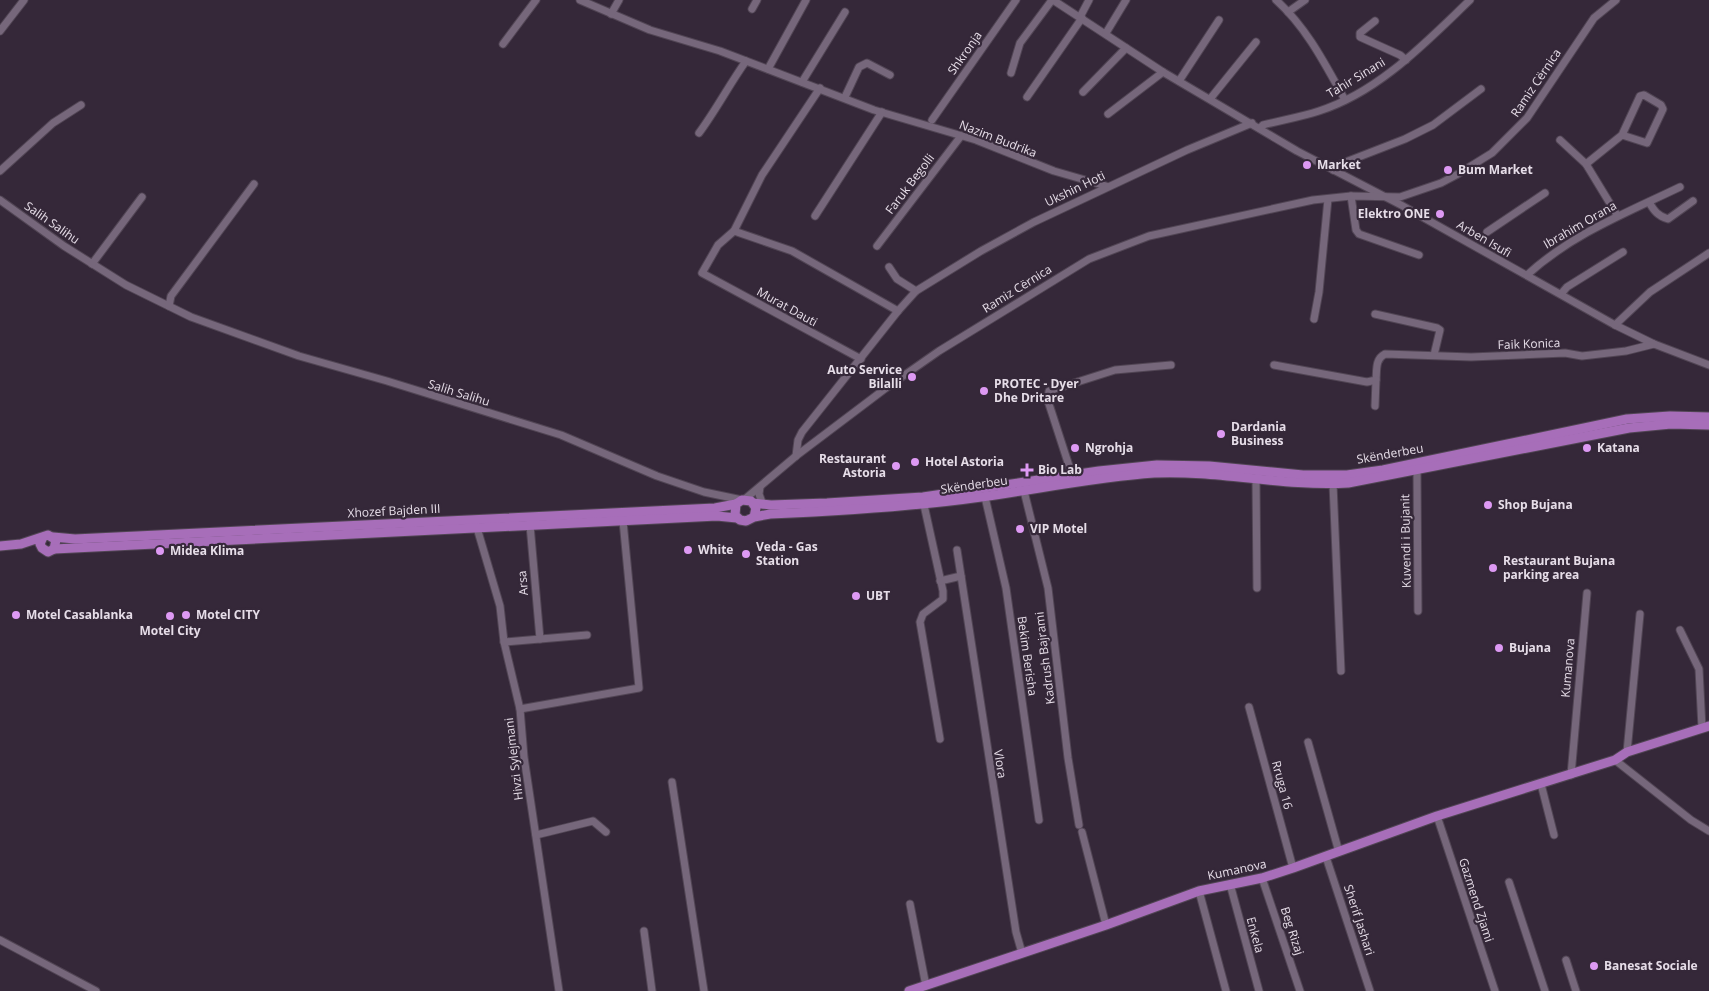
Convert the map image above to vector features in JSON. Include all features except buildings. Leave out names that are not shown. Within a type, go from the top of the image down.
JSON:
[{"type":"main road","name":"Skënderbeu","points":[[752,505],[923,497],[1072,475],[1157,465],[1210,466],[1303,475],[1347,475],[1390,468],[1628,419],[1670,416],[1709,417]]},
{"type":"main road","name":"Skënderbeu","points":[[752,505],[770,514],[924,505],[1100,479],[1157,473],[1209,474],[1303,484],[1333,484],[1417,471],[1629,428],[1671,424],[1709,425]]},
{"type":"main road","name":"Xhozef Bajden III","points":[[0,546],[21,544],[48,535],[76,539],[487,520],[752,505],[746,521],[738,518],[717,516],[54,549],[48,552],[21,544]]},
{"type":"main road","points":[[738,518],[734,511],[752,505]]},
{"type":"main road","points":[[43,537],[40,544],[43,550]]},
{"type":"main road","points":[[53,537],[57,543],[54,549]]},
{"type":"main road","name":"Kumanova","points":[[909,991],[932,987],[1199,891],[1262,878],[1293,868],[1437,816],[1571,775],[1615,760],[1627,752],[1706,727]]},
{"type":"street","points":[[0,30],[24,0]]},
{"type":"street","points":[[503,44],[536,0]]},
{"type":"street","name":"Nazim Budrika","points":[[580,0],[650,30],[746,61],[882,112],[961,136],[1054,172],[1106,186]]},
{"type":"street","points":[[611,14],[619,0]]},
{"type":"street","points":[[752,9],[757,0]]},
{"type":"street","points":[[768,69],[806,0]]},
{"type":"street","name":"Shkronja","points":[[932,120],[1016,0]]},
{"type":"street","points":[[1011,73],[1020,43],[1052,0]]},
{"type":"street","name":"Arben Isufi","points":[[1052,0],[1106,33],[1163,72],[1333,170],[1475,243],[1615,325],[1654,344],[1709,366]]},
{"type":"street","points":[[1027,97],[1081,18],[1089,0]]},
{"type":"street","points":[[1106,33],[1126,0]]},
{"type":"street","points":[[1276,0],[1288,12],[1322,58],[1345,100]]},
{"type":"street","points":[[1288,12],[1305,0]]},
{"type":"street","name":"Tahir Sinani","points":[[1260,128],[1263,125],[1320,111],[1345,100],[1406,60],[1470,0]]},
{"type":"street","name":"Ramiz Cërnica","points":[[752,505],[760,487],[796,456],[939,351],[1089,258],[1149,236],[1328,199],[1351,196],[1400,196],[1441,183],[1492,153],[1527,118],[1594,18],[1616,0]]},
{"type":"street","points":[[802,82],[845,12]]},
{"type":"street","points":[[1179,81],[1220,20]]},
{"type":"street","name":"Tahir Sinani","points":[[1375,21],[1360,33],[1360,37],[1400,55],[1406,60]]},
{"type":"street","points":[[1210,99],[1256,42]]},
{"type":"street","points":[[1083,92],[1126,48]]},
{"type":"street","points":[[699,133],[716,110],[723,93],[746,61]]},
{"type":"street","points":[[845,97],[859,67],[867,63],[890,75]]},
{"type":"street","points":[[1108,114],[1163,72]]},
{"type":"street","points":[[820,88],[762,175],[734,231],[792,251],[898,311]]},
{"type":"street","points":[[1333,170],[1338,165],[1405,140],[1432,125],[1481,89]]},
{"type":"street","points":[[1586,164],[1622,135],[1640,96],[1644,95],[1661,104],[1663,109],[1647,143],[1622,135]]},
{"type":"street","points":[[0,171],[53,123],[80,105]]},
{"type":"street","points":[[815,216],[882,112]]},
{"type":"street","name":"Ukshin Hoti","points":[[796,456],[798,440],[802,432],[916,291],[1011,234],[1106,186],[1252,124]]},
{"type":"street","name":"Faruk Begolli","points":[[877,246],[961,136]]},
{"type":"street","points":[[1560,140],[1586,164],[1617,215]]},
{"type":"street","points":[[169,306],[171,296],[254,184]]},
{"type":"street","name":"Ibrahim Orana","points":[[1527,275],[1572,240],[1617,215],[1680,187]]},
{"type":"street","points":[[1487,232],[1545,193]]},
{"type":"street","points":[[1351,196],[1356,230],[1359,234],[1419,255]]},
{"type":"street","points":[[92,264],[142,197]]},
{"type":"street","points":[[1314,319],[1319,292],[1328,199]]},
{"type":"street","name":"Salih Salihu","points":[[0,200],[64,246],[126,285],[191,317],[299,356],[561,435],[657,476],[704,492],[752,505]]},
{"type":"street","points":[[1649,202],[1661,217],[1668,219],[1694,201]]},
{"type":"street","name":"Murat Dauti","points":[[734,231],[718,245],[702,271],[703,275],[861,359]]},
{"type":"street","points":[[1561,294],[1567,287],[1623,252]]},
{"type":"street","points":[[1615,325],[1650,292],[1709,253]]},
{"type":"street","points":[[889,267],[897,279],[916,291]]},
{"type":"street","points":[[1375,314],[1440,330],[1434,355]]},
{"type":"street","name":"Faik Konica","points":[[1375,406],[1377,363],[1380,357],[1385,354],[1471,357],[1564,353],[1582,356],[1626,351],[1654,344]]},
{"type":"street","points":[[1072,475],[1048,401],[1049,391],[1115,370],[1171,365]]},
{"type":"street","points":[[1274,365],[1352,380],[1376,380]]},
{"type":"street","name":"Kuvendi i Bujanit","points":[[1417,471],[1418,611]]},
{"type":"street","points":[[1256,480],[1257,588]]},
{"type":"street","points":[[1333,484],[1340,671]]},
{"type":"street","points":[[752,505],[760,487]]},
{"type":"street","name":"Kadrush Bajrami","points":[[1024,490],[1048,588],[1068,758],[1081,829],[1106,925]]},
{"type":"street","name":"Bekim Berisha","points":[[985,497],[1006,588],[1039,820]]},
{"type":"street","points":[[924,505],[943,599],[923,614],[920,622],[940,739]]},
{"type":"street","points":[[520,709],[639,688],[623,521]]},
{"type":"street","name":"Arsa","points":[[530,525],[540,639]]},
{"type":"street","name":"Hivzi Sylejmani","points":[[477,528],[500,606],[504,642],[520,709],[524,757],[558,991]]},
{"type":"street","name":"Vlora","points":[[957,550],[1016,932],[1022,954]]},
{"type":"street","points":[[940,581],[961,576]]},
{"type":"street","name":"Kumanova","points":[[1571,775],[1587,593]]},
{"type":"street","points":[[1627,752],[1640,614]]},
{"type":"street","name":"Kumanova","points":[[1680,630],[1699,669],[1706,727]]},
{"type":"street","points":[[504,642],[587,636]]},
{"type":"street","name":"Rruga 16","points":[[1249,707],[1293,868]]},
{"type":"street","points":[[1308,742],[1339,852]]},
{"type":"street","points":[[1615,760],[1691,820],[1709,831]]},
{"type":"street","points":[[672,782],[704,991]]},
{"type":"street","points":[[1541,784],[1554,836]]},
{"type":"street","name":"Gazmend Zjami","points":[[1437,816],[1494,991]]},
{"type":"street","points":[[536,835],[593,821],[606,832]]},
{"type":"street","name":"Sherif Jashari","points":[[1326,857],[1370,991]]},
{"type":"street","name":"Beg Rizaj","points":[[1262,878],[1300,991]]},
{"type":"street","points":[[1508,882],[1545,991]]},
{"type":"street","name":"Enkela","points":[[1230,884],[1259,991]]},
{"type":"street","points":[[1199,891],[1226,991]]},
{"type":"street","points":[[910,904],[932,987]]},
{"type":"street","points":[[644,931],[652,991]]},
{"type":"street","points":[[0,940],[96,991]]},
{"type":"street","points":[[1566,960],[1576,991]]},
{"type":"tunnel","points":[[1477,240],[1487,232]]},
{"type":"place","name":"Market","points":[[1307,165]]},
{"type":"place","name":"Bum Market","points":[[1448,170]]},
{"type":"place","name":"Elektro ONE","points":[[1440,214]]},
{"type":"place","name":"Auto Service Bilalli","points":[[912,377]]},
{"type":"place","name":"PROTEC - Dyer Dhe Dritare","points":[[984,391]]},
{"type":"place","name":"Dardania Business","points":[[1221,434]]},
{"type":"place","name":"Ngrohja","points":[[1075,448]]},
{"type":"place","name":"Katana","points":[[1587,448]]},
{"type":"place","name":"Hotel Astoria","points":[[915,462]]},
{"type":"place","name":"Restaurant Astoria","points":[[896,466]]},
{"type":"place","name":"Bio Lab","points":[[1027,470]]},
{"type":"place","name":"Shop Bujana","points":[[1488,505]]},
{"type":"place","name":"VIP Motel","points":[[1020,529]]},
{"type":"place","name":"White","points":[[688,550]]},
{"type":"place","name":"Midea Klima","points":[[160,551]]},
{"type":"place","name":"Veda - Gas Station","points":[[746,554]]},
{"type":"place","name":"Restaurant Bujana parking area","points":[[1493,568]]},
{"type":"place","name":"UBT","points":[[856,596]]},
{"type":"place","name":"Motel Casablanka","points":[[16,615]]},
{"type":"place","name":"Motel CITY","points":[[186,615]]},
{"type":"place","name":"Motel City","points":[[170,616]]},
{"type":"place","name":"Bujana","points":[[1499,648]]},
{"type":"place","name":"Banesat Sociale","points":[[1594,966]]}]
